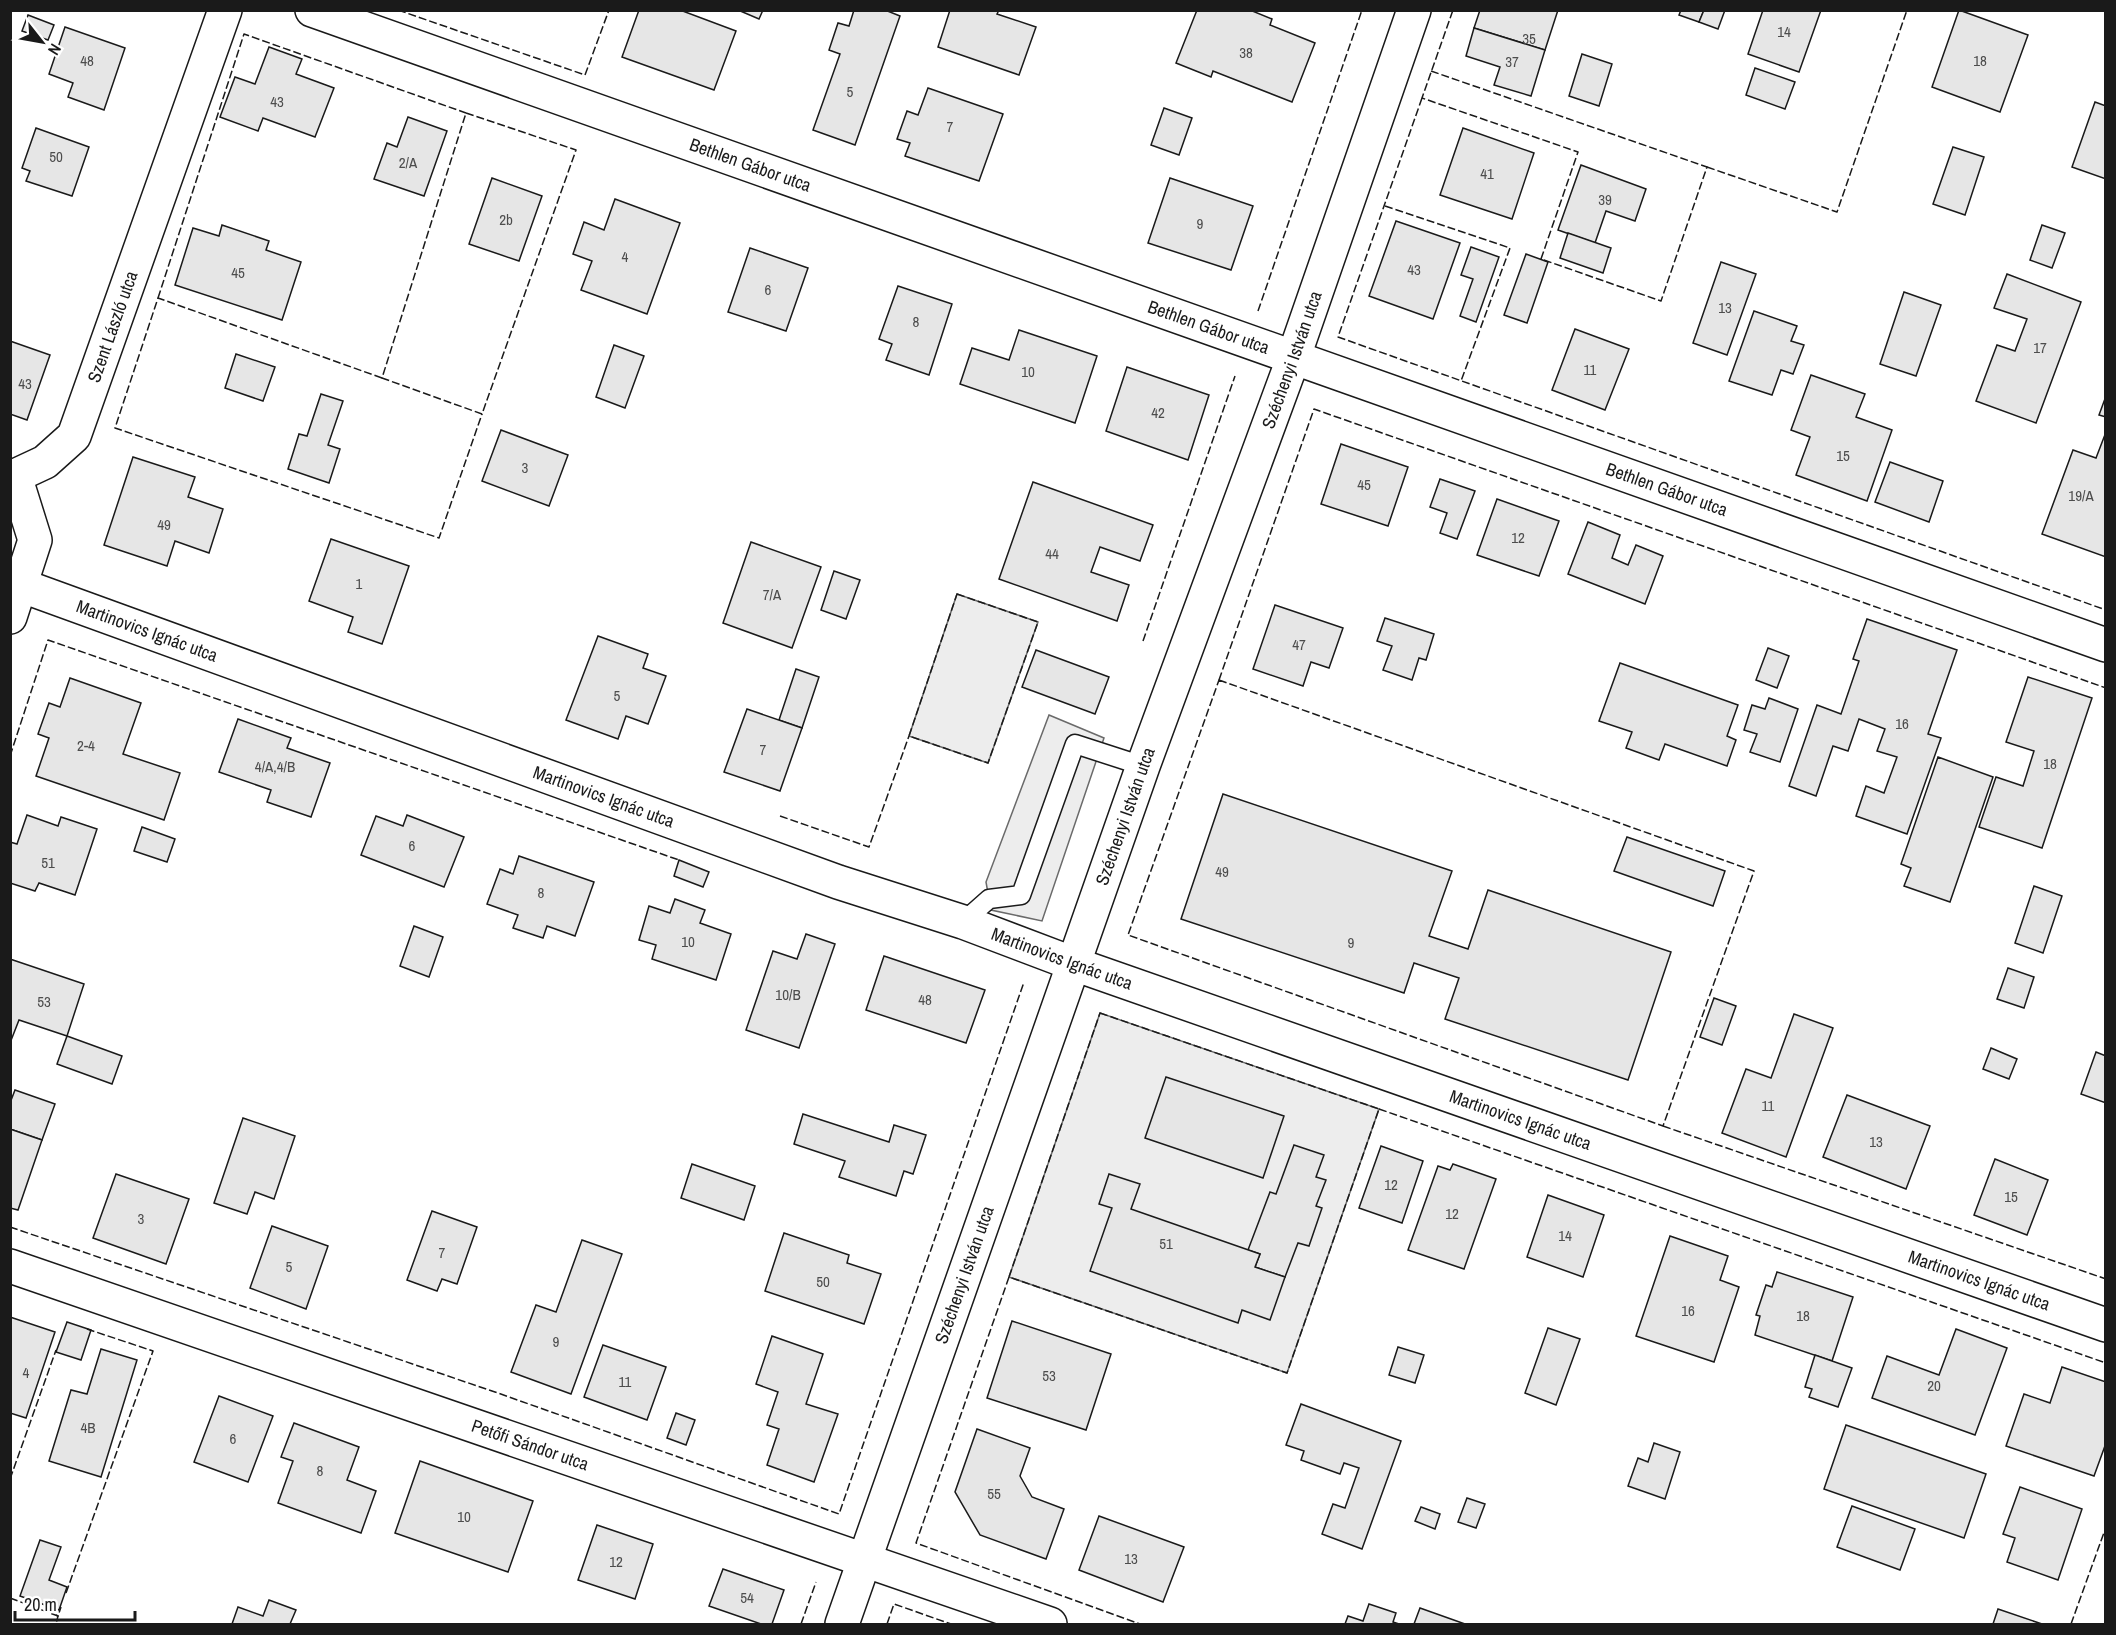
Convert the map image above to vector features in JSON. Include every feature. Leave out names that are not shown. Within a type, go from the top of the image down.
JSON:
[{"type":"street","name":"Szent László utca","points":[[10,616],[35,540],[13,475],[45,462],[74,435],[225,10]]},
{"type":"street","name":"Bethlen Gábor utca","points":[[312,10],[2106,645]]},
{"type":"street","name":"Széchenyi István utca","points":[[843,1624],[1143,766],[1293,359],[1414,10]]},
{"type":"street","name":"Martinovics Ignác utca","points":[[20,585],[838,882],[963,921],[1074,964],[2106,1325]]},
{"type":"street","name":"Petőfi Sándor utca","points":[[10,1266],[1050,1624]]},
{"type":"lane","points":[[963,921],[989,899],[1021,895],[1075,744],[1143,766]]},
{"type":"shaded area","points":[[957,594],[1038,622],[988,763],[909,736]]},
{"type":"shaded area","points":[[1049,715],[1104,738],[1042,921],[991,910],[986,882]]},
{"type":"shaded area","points":[[1100,1013],[1379,1109],[1287,1373],[1009,1277]]},
{"type":"building","points":[[639,10],[680,10],[736,31],[714,90],[622,57]]},
{"type":"building","points":[[738,10],[763,10],[759,19]]},
{"type":"building","points":[[854,10],[885,10],[900,16],[855,145],[813,130],[840,54],[829,50],[838,23],[849,26]]},
{"type":"building","points":[[950,10],[999,10],[997,14],[1036,27],[1019,75],[938,47]]},
{"type":"building","points":[[1197,10],[1250,10],[1272,19],[1270,25],[1315,43],[1292,102],[1213,71],[1211,77],[1176,63]]},
{"type":"building","points":[[1480,10],[1558,10],[1545,50],[1474,28]]},
{"type":"building","points":[[1681,10],[1704,10],[1699,22],[1679,15]]},
{"type":"building","points":[[1704,10],[1725,10],[1718,29],[1699,22]]},
{"type":"building","points":[[1763,10],[1821,10],[1799,72],[1748,54]]},
{"type":"building","points":[[1959,10],[2028,35],[2000,112],[1932,87]]},
{"type":"building","points":[[28,15],[54,25],[48,40],[22,31]]},
{"type":"building","points":[[65,27],[125,48],[104,110],[68,97],[73,83],[49,74]]},
{"type":"building","points":[[1474,28],[1545,50],[1531,96],[1494,85],[1500,67],[1466,56]]},
{"type":"building","points":[[269,47],[302,59],[296,74],[334,88],[315,137],[263,118],[258,131],[220,117],[235,77],[255,84]]},
{"type":"building","points":[[1582,54],[1612,64],[1599,106],[1569,96]]},
{"type":"building","points":[[1755,68],[1795,82],[1785,109],[1746,95]]},
{"type":"building","points":[[928,88],[1003,114],[979,181],[905,156],[910,143],[897,139],[907,111],[918,115]]},
{"type":"building","points":[[2095,102],[2106,106],[2106,179],[2072,167]]},
{"type":"building","points":[[1164,108],[1192,118],[1179,155],[1151,145]]},
{"type":"building","points":[[408,117],[447,131],[424,196],[374,179],[387,143],[397,147]]},
{"type":"building","points":[[36,128],[89,147],[72,196],[26,181],[30,171],[22,168]]},
{"type":"building","points":[[1463,128],[1534,153],[1512,219],[1440,195]]},
{"type":"building","points":[[1953,147],[1984,157],[1965,215],[1933,204]]},
{"type":"building","points":[[1581,165],[1646,189],[1635,221],[1606,211],[1595,243],[1558,230]]},
{"type":"building","points":[[492,178],[542,196],[519,261],[469,244]]},
{"type":"building","points":[[1170,178],[1253,206],[1231,270],[1148,243]]},
{"type":"building","points":[[615,199],[680,223],[647,314],[581,290],[592,261],[573,254],[584,222],[604,230]]},
{"type":"building","points":[[1396,221],[1460,243],[1433,319],[1369,296]]},
{"type":"building","points":[[222,225],[269,241],[266,250],[301,262],[282,320],[175,285],[193,228],[219,236]]},
{"type":"building","points":[[2042,225],[2065,233],[2052,268],[2030,260]]},
{"type":"building","points":[[1568,233],[1611,248],[1603,273],[1560,258]]},
{"type":"building","points":[[1471,247],[1499,257],[1476,322],[1460,316],[1473,279],[1461,275]]},
{"type":"building","points":[[750,248],[808,268],[786,331],[728,312]]},
{"type":"building","points":[[1526,254],[1548,262],[1527,323],[1504,315]]},
{"type":"building","points":[[1721,262],[1756,274],[1727,355],[1693,343]]},
{"type":"building","points":[[2007,274],[2081,302],[2036,423],[1976,401],[1997,345],[2015,351],[2027,319],[1994,308]]},
{"type":"building","points":[[898,286],[952,304],[929,375],[886,360],[892,344],[879,339]]},
{"type":"building","points":[[1904,292],[1941,305],[1916,376],[1880,364]]},
{"type":"building","points":[[1754,311],[1797,326],[1791,341],[1804,345],[1793,374],[1781,370],[1772,395],[1729,381]]},
{"type":"building","points":[[1575,329],[1629,349],[1605,410],[1552,390]]},
{"type":"building","points":[[1019,330],[1097,356],[1075,423],[960,384],[972,348],[1009,360]]},
{"type":"building","points":[[10,341],[50,355],[27,420],[10,414]]},
{"type":"building","points":[[614,345],[644,356],[625,408],[596,397]]},
{"type":"building","points":[[236,354],[275,367],[263,401],[225,388]]},
{"type":"building","points":[[1127,367],[1209,395],[1188,460],[1106,431]]},
{"type":"building","points":[[1811,375],[1865,394],[1856,417],[1892,430],[1867,501],[1796,475],[1810,437],[1791,430]]},
{"type":"building","points":[[321,394],[343,401],[328,445],[340,449],[329,483],[288,469],[299,434],[307,436]]},
{"type":"building","points":[[2106,396],[2106,417],[2099,415]]},
{"type":"building","points":[[501,430],[568,455],[549,506],[482,481]]},
{"type":"building","points":[[2106,432],[2106,557],[2042,534],[2073,450],[2096,458]]},
{"type":"building","points":[[1341,444],[1408,467],[1388,526],[1321,504]]},
{"type":"building","points":[[133,457],[195,477],[188,497],[223,509],[209,553],[175,541],[167,566],[104,545]]},
{"type":"building","points":[[1890,462],[1943,481],[1929,522],[1875,502]]},
{"type":"building","points":[[1440,479],[1475,491],[1457,539],[1440,533],[1447,513],[1430,507]]},
{"type":"building","points":[[1033,482],[1153,525],[1140,561],[1100,547],[1091,572],[1129,585],[1117,621],[999,579]]},
{"type":"building","points":[[1497,499],[1559,521],[1539,576],[1477,555]]},
{"type":"building","points":[[1588,522],[1620,535],[1612,558],[1628,565],[1636,545],[1663,556],[1645,604],[1568,574]]},
{"type":"building","points":[[331,539],[409,566],[382,644],[348,632],[353,617],[309,601]]},
{"type":"building","points":[[751,542],[821,567],[792,648],[723,623]]},
{"type":"building","points":[[834,571],[860,580],[846,619],[821,610]]},
{"type":"building","points":[[1275,605],[1343,628],[1329,668],[1311,662],[1303,686],[1253,669]]},
{"type":"building","points":[[1385,618],[1434,634],[1426,660],[1419,658],[1412,680],[1383,670],[1392,646],[1377,641]]},
{"type":"building","points":[[1867,619],[1957,650],[1928,734],[1941,738],[1907,834],[1856,816],[1866,786],[1884,793],[1897,757],[1877,751],[1885,729],[1859,719],[1848,751],[1833,746],[1816,796],[1789,786],[1817,705],[1841,714],[1859,661],[1853,659]]},
{"type":"building","points":[[598,636],[648,654],[643,668],[666,676],[648,724],[626,716],[618,739],[566,720]]},
{"type":"building","points":[[1768,648],[1789,656],[1777,688],[1756,680]]},
{"type":"building","points":[[1036,650],[1109,677],[1095,714],[1022,687]]},
{"type":"building","points":[[1620,663],[1738,705],[1727,736],[1736,740],[1727,766],[1665,744],[1659,760],[1626,748],[1632,732],[1599,721]]},
{"type":"building","points":[[796,669],[819,677],[802,728],[779,720]]},
{"type":"building","points":[[2028,677],[2092,698],[2042,848],[1979,827],[1996,777],[2023,786],[2034,751],[2006,742]]},
{"type":"building","points":[[70,678],[141,703],[123,754],[180,773],[164,820],[36,776],[49,738],[38,734],[49,703],[60,707]]},
{"type":"building","points":[[1769,698],[1798,709],[1780,762],[1750,752],[1757,734],[1744,730],[1752,705],[1765,709]]},
{"type":"building","points":[[747,709],[802,728],[780,791],[724,772]]},
{"type":"building","points":[[238,719],[291,738],[287,748],[330,763],[311,817],[267,802],[271,790],[219,772]]},
{"type":"building","points":[[1938,757],[1993,777],[1950,902],[1904,886],[1911,868],[1901,864]]},
{"type":"building","points":[[1223,794],[1452,871],[1429,936],[1468,949],[1488,890],[1671,952],[1628,1080],[1445,1019],[1459,978],[1414,963],[1404,993],[1181,919]]},
{"type":"building","points":[[27,815],[58,826],[61,817],[97,829],[75,895],[39,883],[35,891],[10,883],[10,842],[17,844]]},
{"type":"building","points":[[407,815],[464,837],[444,887],[361,855],[376,816],[403,826]]},
{"type":"building","points":[[142,827],[175,839],[167,862],[134,851]]},
{"type":"building","points":[[1627,837],[1725,871],[1713,906],[1614,871]]},
{"type":"building","points":[[519,856],[594,882],[575,936],[547,926],[543,938],[513,928],[518,915],[487,904],[500,869],[513,874]]},
{"type":"building","points":[[679,860],[709,872],[703,887],[674,876]]},
{"type":"building","points":[[2034,886],[2062,896],[2043,953],[2015,943]]},
{"type":"building","points":[[675,899],[705,910],[700,923],[731,934],[716,980],[652,959],[656,945],[639,940],[649,906],[670,913]]},
{"type":"building","points":[[414,926],[443,937],[429,977],[400,966]]},
{"type":"building","points":[[806,934],[835,944],[799,1048],[746,1030],[773,951],[797,959]]},
{"type":"building","points":[[884,956],[985,990],[966,1043],[866,1010]]},
{"type":"building","points":[[10,959],[84,984],[67,1036],[19,1020],[10,1043]]},
{"type":"building","points":[[2008,968],[2034,977],[2024,1008],[1997,999]]},
{"type":"building","points":[[1714,998],[1736,1006],[1722,1045],[1700,1037]]},
{"type":"building","points":[[1794,1014],[1833,1028],[1786,1157],[1722,1133],[1746,1069],[1771,1078]]},
{"type":"building","points":[[67,1036],[122,1056],[112,1084],[57,1064]]},
{"type":"building","points":[[1991,1048],[2017,1059],[2009,1079],[1983,1069]]},
{"type":"building","points":[[2096,1052],[2106,1056],[2106,1103],[2081,1094]]},
{"type":"building","points":[[1166,1077],[1284,1116],[1263,1178],[1145,1138]]},
{"type":"building","points":[[15,1090],[55,1104],[42,1140],[10,1129],[10,1103]]},
{"type":"building","points":[[1847,1095],[1930,1126],[1906,1189],[1823,1157]]},
{"type":"building","points":[[803,1114],[889,1142],[894,1125],[926,1135],[913,1174],[904,1171],[896,1196],[839,1177],[845,1161],[794,1144]]},
{"type":"building","points":[[243,1118],[295,1136],[274,1199],[255,1192],[247,1214],[214,1203]]},
{"type":"building","points":[[10,1129],[42,1140],[18,1210],[10,1208]]},
{"type":"building","points":[[1294,1145],[1324,1155],[1316,1177],[1326,1180],[1316,1206],[1322,1208],[1309,1246],[1298,1243],[1285,1277],[1255,1267],[1260,1254],[1248,1250],[1270,1192],[1276,1194]]},
{"type":"building","points":[[1381,1146],[1423,1161],[1402,1223],[1359,1208]]},
{"type":"building","points":[[1995,1159],[2048,1180],[2027,1235],[1974,1215]]},
{"type":"building","points":[[692,1164],[755,1186],[744,1220],[681,1198]]},
{"type":"building","points":[[1453,1164],[1496,1179],[1464,1269],[1408,1250],[1438,1166],[1450,1170]]},
{"type":"building","points":[[116,1174],[189,1199],[166,1264],[93,1238]]},
{"type":"building","points":[[1109,1174],[1140,1184],[1131,1209],[1260,1254],[1255,1267],[1285,1277],[1270,1320],[1242,1310],[1238,1323],[1090,1271],[1112,1208],[1099,1204]]},
{"type":"building","points":[[1548,1195],[1604,1215],[1583,1277],[1527,1257]]},
{"type":"building","points":[[432,1211],[477,1227],[457,1284],[442,1279],[437,1291],[407,1280]]},
{"type":"building","points":[[272,1226],[328,1246],[306,1309],[250,1288]]},
{"type":"building","points":[[784,1233],[849,1255],[847,1263],[881,1274],[864,1324],[765,1291]]},
{"type":"building","points":[[1670,1236],[1728,1256],[1720,1280],[1739,1287],[1714,1362],[1636,1336]]},
{"type":"building","points":[[582,1240],[622,1254],[571,1394],[511,1372],[536,1305],[556,1312]]},
{"type":"building","points":[[1777,1272],[1853,1297],[1832,1361],[1755,1335],[1760,1316],[1756,1315],[1766,1285],[1772,1287]]},
{"type":"building","points":[[10,1317],[55,1332],[26,1418],[10,1413]]},
{"type":"building","points":[[1012,1321],[1111,1354],[1086,1430],[987,1398]]},
{"type":"building","points":[[67,1322],[91,1330],[81,1360],[56,1352]]},
{"type":"building","points":[[1548,1328],[1580,1339],[1556,1405],[1525,1393]]},
{"type":"building","points":[[1956,1329],[2007,1348],[1975,1435],[1872,1398],[1887,1356],[1939,1375]]},
{"type":"building","points":[[772,1336],[823,1354],[806,1404],[838,1414],[814,1482],[767,1465],[779,1429],[767,1425],[778,1392],[756,1384]]},
{"type":"building","points":[[603,1345],[666,1367],[647,1420],[584,1397]]},
{"type":"building","points":[[1398,1347],[1424,1355],[1415,1383],[1389,1375]]},
{"type":"building","points":[[101,1349],[137,1360],[101,1477],[49,1461],[71,1390],[87,1394]]},
{"type":"building","points":[[1815,1355],[1852,1368],[1838,1407],[1809,1397],[1812,1389],[1805,1387]]},
{"type":"building","points":[[2062,1367],[2106,1382],[2106,1443],[2094,1476],[2006,1446],[2024,1394],[2050,1403]]},
{"type":"building","points":[[219,1396],[273,1416],[248,1482],[194,1462]]},
{"type":"building","points":[[1301,1404],[1401,1441],[1362,1549],[1322,1534],[1333,1504],[1345,1508],[1359,1468],[1344,1463],[1340,1474],[1301,1460],[1304,1451],[1286,1445]]},
{"type":"building","points":[[676,1413],[695,1420],[686,1445],[667,1438]]},
{"type":"building","points":[[294,1423],[359,1447],[347,1480],[376,1491],[361,1533],[278,1503],[293,1461],[281,1457]]},
{"type":"building","points":[[1846,1425],[1986,1474],[1964,1538],[1824,1489]]},
{"type":"building","points":[[977,1429],[1030,1448],[1020,1476],[1032,1497],[1064,1509],[1046,1559],[980,1535],[955,1492]]},
{"type":"building","points":[[1654,1443],[1680,1452],[1665,1499],[1628,1486],[1638,1458],[1648,1462]]},
{"type":"building","points":[[420,1461],[533,1501],[508,1572],[395,1533]]},
{"type":"building","points":[[2020,1487],[2082,1509],[2058,1580],[2007,1562],[2015,1538],[2003,1534]]},
{"type":"building","points":[[1467,1498],[1485,1504],[1476,1528],[1458,1522]]},
{"type":"building","points":[[1852,1506],[1915,1529],[1900,1570],[1837,1547]]},
{"type":"building","points":[[1421,1507],[1440,1514],[1435,1529],[1415,1521]]},
{"type":"building","points":[[1099,1516],[1184,1547],[1163,1602],[1079,1570]]},
{"type":"building","points":[[597,1525],[653,1544],[635,1599],[578,1580]]},
{"type":"building","points":[[40,1540],[61,1547],[49,1580],[67,1587],[59,1610],[20,1596]]},
{"type":"building","points":[[723,1569],[784,1590],[772,1624],[761,1624],[709,1606]]},
{"type":"building","points":[[269,1600],[296,1610],[290,1624],[232,1624],[238,1607],[263,1616]]},
{"type":"building","points":[[1369,1604],[1396,1613],[1393,1622],[1399,1624],[1345,1624],[1348,1616],[1363,1621]]},
{"type":"building","points":[[1420,1608],[1465,1624],[1414,1624]]},
{"type":"building","points":[[1998,1609],[2042,1624],[1993,1624]]},
{"type":"fence","points":[[398,10],[585,75],[609,10]]},
{"type":"fence","points":[[1258,311],[1362,10]]},
{"type":"fence","points":[[1431,71],[1707,167],[1661,301],[1541,259],[1578,152],[1422,98],[1453,10]]},
{"type":"fence","points":[[1707,167],[1837,212],[1907,10]]},
{"type":"fence","points":[[158,298],[244,34],[466,113]]},
{"type":"fence","points":[[1422,98],[1338,337],[2106,610]]},
{"type":"fence","points":[[466,113],[576,150],[482,414],[382,378],[466,113]]},
{"type":"fence","points":[[1385,206],[1510,248],[1461,381]]},
{"type":"fence","points":[[382,378],[158,298],[115,428],[439,538],[482,414]]},
{"type":"fence","points":[[1143,641],[1235,376]]},
{"type":"fence","points":[[1219,680],[1314,409],[2106,688]]},
{"type":"fence","points":[[957,594],[1038,622],[988,763],[909,736],[957,594]]},
{"type":"fence","points":[[10,756],[48,640],[679,860]]},
{"type":"fence","points":[[1219,680],[1754,871],[1663,1126],[1128,935],[1219,680]]},
{"type":"fence","points":[[780,816],[869,847],[909,736]]},
{"type":"fence","points":[[10,1227],[495,1392],[839,1514],[1024,982]]},
{"type":"fence","points":[[1100,1013],[1379,1109],[1287,1373],[1009,1277],[1100,1013]]},
{"type":"fence","points":[[1379,1109],[2106,1363]]},
{"type":"fence","points":[[1663,1126],[2106,1279]]},
{"type":"fence","points":[[1009,1277],[916,1543],[1140,1624]]},
{"type":"fence","points":[[66,1593],[153,1351],[87,1329]]},
{"type":"fence","points":[[10,1479],[56,1350]]},
{"type":"fence","points":[[2071,1624],[2106,1527]]},
{"type":"fence","points":[[801,1624],[816,1582]]},
{"type":"fence","points":[[10,1598],[58,1616],[61,1607]]},
{"type":"fence","points":[[887,1624],[894,1604],[951,1624]]},
{"type":"fence","points":[[56,1615],[58,1616],[56,1624]]}]
